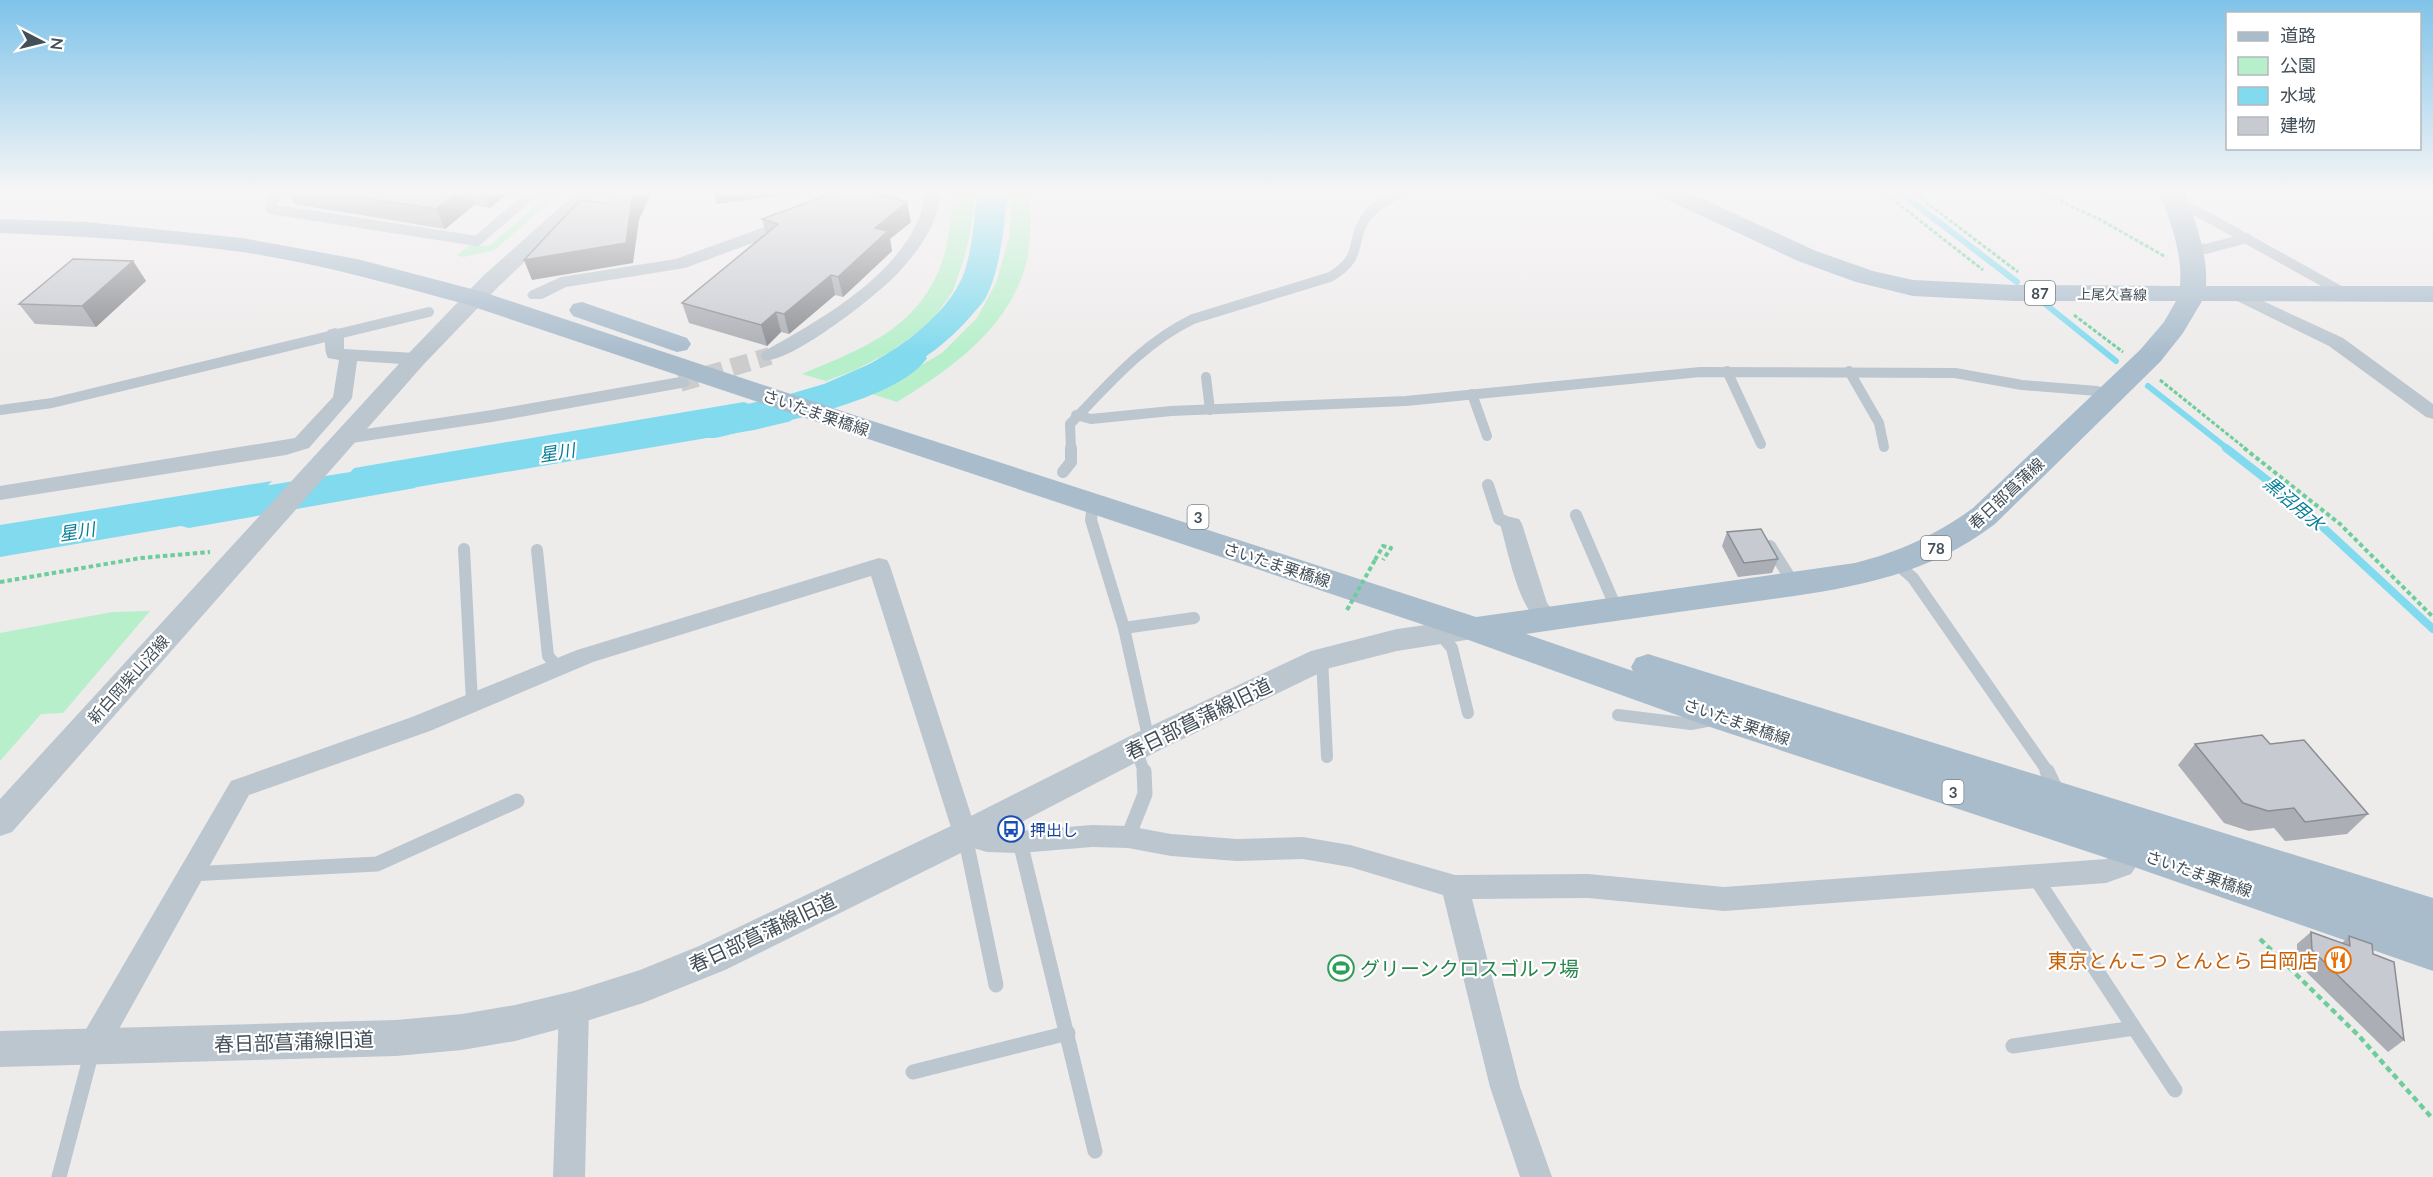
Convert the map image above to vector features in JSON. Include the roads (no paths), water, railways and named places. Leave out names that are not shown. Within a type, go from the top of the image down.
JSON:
[{"type":"main road","name":"さいたま栗橋線","points":[[247,246],[483,290],[536,295],[765,366],[880,416],[1532,621],[2059,798],[2433,916]]},
{"type":"main road","name":"さいたま栗橋線","points":[[360,246],[372,248],[731,383],[850,424],[1475,629],[1726,718],[2134,850],[2433,952]]},
{"type":"main road","name":"上尾久喜線","points":[[1786,246],[1864,277],[1913,288],[2020,285],[2191,269],[2237,294],[2433,294]]},
{"type":"main road","points":[[2185,246],[2191,269]]},
{"type":"main road","name":"春日部菖蒲線","points":[[1475,629],[1855,575],[1897,564],[1933,551],[1961,534],[1984,516],[2150,356],[2175,327],[2191,269]]},
{"type":"street","points":[[340,443],[416,359],[483,290],[531,246]]},
{"type":"street","points":[[536,295],[561,282],[679,264],[727,246]]},
{"type":"street","points":[[765,366],[870,290],[896,264],[910,246]]},
{"type":"street","points":[[2237,294],[2336,342],[2433,413]]},
{"type":"street","points":[[335,334],[335,354],[416,359]]},
{"type":"street","points":[[0,493],[286,448],[302,443],[342,399],[349,355]]},
{"type":"street","points":[[340,443],[680,383]]},
{"type":"street","name":"新白岡柴山沼線","points":[[0,822],[340,443]]},
{"type":"street","points":[[1511,524],[1537,607],[1532,621]]},
{"type":"street","points":[[93,1046],[240,788],[421,724],[585,656],[879,566],[965,835],[987,841],[1020,842],[1092,836],[1128,837],[1171,845],[1237,850],[1312,850],[1350,856],[1455,887],[1588,886],[1724,899],[2106,871],[2121,866],[2134,850]]},
{"type":"street","name":"春日部菖蒲線旧道","points":[[0,1049],[396,1038],[515,1023],[574,1008],[643,986],[712,958],[965,835],[1143,744],[1322,659],[1388,642],[1475,629]]},
{"type":"street","points":[[1455,887],[1505,1087],[1536,1177]]},
{"type":"street","points":[[569,1177],[574,1008]]},
{"type":"lane","points":[[1063,472],[1071,462],[1070,423],[1141,351],[1174,328],[1193,319],[1330,278],[1352,262],[1357,246]]},
{"type":"lane","points":[[2191,269],[2206,249],[2217,246]]},
{"type":"lane","points":[[2261,246],[2346,294]]},
{"type":"lane","points":[[0,410],[52,403],[429,312]]},
{"type":"lane","points":[[1849,370],[1879,423],[1884,447]]},
{"type":"lane","points":[[1076,415],[1091,419],[1210,410],[1406,401],[1727,371],[1955,372],[2022,385],[2097,391],[2108,395]]},
{"type":"lane","points":[[1727,371],[1761,444]]},
{"type":"lane","points":[[1206,377],[1210,410]]},
{"type":"lane","points":[[1472,394],[1487,436]]},
{"type":"lane","points":[[1488,485],[1499,519],[1511,524]]},
{"type":"lane","points":[[1093,502],[1091,520],[1124,628],[1148,787],[1128,837]]},
{"type":"lane","points":[[1576,515],[1617,610]]},
{"type":"lane","points":[[1770,546],[1794,584]]},
{"type":"lane","points":[[464,549],[472,702]]},
{"type":"lane","points":[[537,550],[548,656],[558,667]]},
{"type":"lane","points":[[1897,564],[1913,578],[2051,776],[2059,798]]},
{"type":"lane","points":[[1124,628],[1194,618]]},
{"type":"lane","points":[[1439,633],[1452,648],[1468,713]]},
{"type":"lane","points":[[1322,659],[1328,756]]},
{"type":"lane","points":[[1618,715],[1691,724],[1726,718]]},
{"type":"lane","points":[[191,874],[377,864],[517,801]]},
{"type":"lane","points":[[965,835],[996,985]]},
{"type":"lane","points":[[1020,842],[1095,1151]]},
{"type":"lane","points":[[2035,877],[2175,1090]]},
{"type":"lane","points":[[2013,1046],[2134,1028]]},
{"type":"lane","points":[[913,1072],[1068,1034]]},
{"type":"lane","points":[[59,1177],[93,1046]]},
{"type":"water","points":[[970,246],[1001,246],[995,274],[983,301],[947,340],[908,368],[866,392],[832,382],[870,364],[926,324],[955,291],[967,263]]},
{"type":"water","points":[[744,402],[792,421],[754,430],[323,503],[354,468]]},
{"type":"water","points":[[272,481],[239,516],[0,557],[0,525]]},
{"type":"waterway","name":"黒沼用水","points":[[1970,246],[2017,282]]},
{"type":"waterway","name":"黒沼用水","points":[[2044,303],[2116,361]]},
{"type":"waterway","name":"星川","points":[[709,425],[760,415],[838,393],[886,372],[908,358]]},
{"type":"waterway","name":"黒沼用水","points":[[2148,386],[2228,449]]},
{"type":"waterway","name":"黒沼用水","points":[[2226,448],[2299,505],[2433,629]]},
{"type":"waterway","name":"星川","points":[[189,513],[400,478]]},
{"type":"tunnel","points":[[680,383],[770,356]]},
{"type":"place","name":"押出し","points":[[1011,829]]},
{"type":"place","name":"東京とんこつ とんとら 白岡店","points":[[2338,960]]},
{"type":"place","name":"グリーンクロスゴルフ場","points":[[1341,968]]}]
